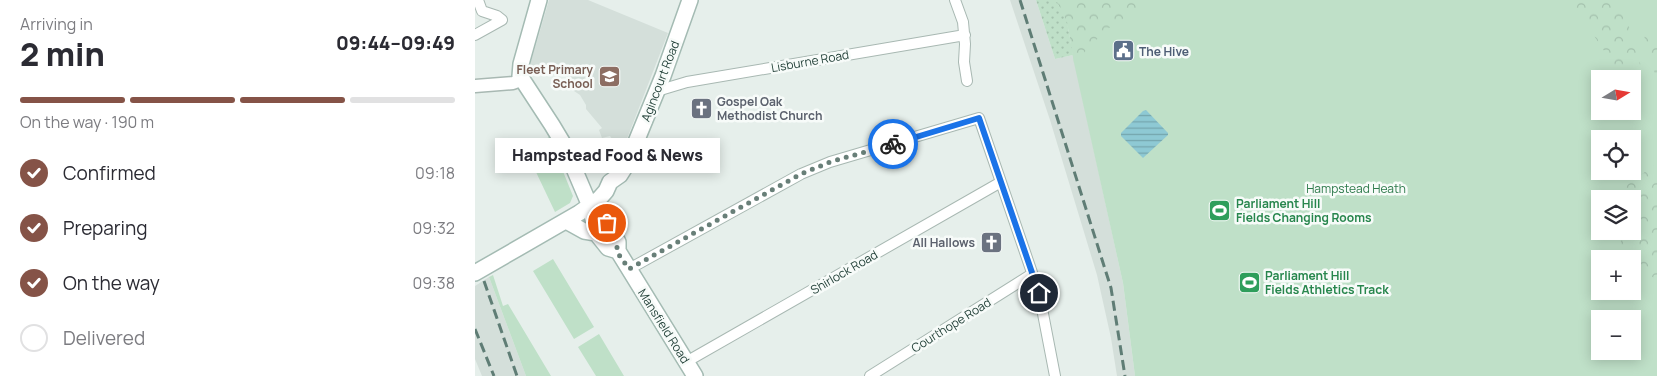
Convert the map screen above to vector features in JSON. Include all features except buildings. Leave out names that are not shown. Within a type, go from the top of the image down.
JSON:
[{"type":"main road","points":[[539,0],[519,70],[521,80],[564,145],[590,206],[596,233]]},
{"type":"main road","name":"Agincourt Road","points":[[475,273],[590,206],[606,191],[610,182],[620,174],[627,164],[657,91],[690,0]]},
{"type":"main road","points":[[583,188],[593,188],[610,182]]},
{"type":"main road","name":"Mansfield Road","points":[[590,206],[601,213],[617,242],[617,252]]},
{"type":"main road","name":"Mansfield Road","points":[[566,221],[584,231],[596,233],[608,248],[617,252],[695,376]]},
{"type":"street","points":[[475,35],[501,20],[497,16],[482,11],[478,0]]},
{"type":"street","points":[[955,0],[965,35],[964,62],[967,81]]},
{"type":"street","name":"Lisburne Road","points":[[657,91],[687,82],[965,35]]},
{"type":"street","points":[[475,86],[513,83],[521,80]]},
{"type":"street","points":[[629,269],[801,174],[830,162],[979,118],[1043,310],[1053,375]]},
{"type":"street","name":"Shirlock Road","points":[[687,362],[1001,182]]},
{"type":"street","name":"Courthope Road","points":[[870,376],[1032,274]]},
{"type":"shaded area","name":"Fleet Primary School","points":[[549,0],[588,0],[668,33],[623,149],[616,145],[610,136],[602,138],[599,130],[602,128],[586,109],[586,105],[580,95],[574,91],[566,74],[562,73],[558,66],[544,68],[530,74],[530,65]]},
{"type":"shaded area","points":[[1010,0],[1036,0],[1055,59],[1073,55],[1123,283],[1135,376],[1117,376],[1097,275],[1050,120]]},
{"type":"shaded area","points":[[489,277],[526,376],[482,376],[475,359],[475,286]]},
{"type":"green space","points":[[1036,0],[1056,0],[1067,22],[1073,55],[1055,59]]},
{"type":"green space","name":"Hampstead Heath","points":[[1056,0],[1657,0],[1657,376],[1135,376],[1123,283],[1074,63],[1069,30]]},
{"type":"green space","points":[[1056,0],[1145,0],[1125,18],[1106,30],[1074,63],[1067,22]]},
{"type":"green space","points":[[1570,0],[1618,0],[1627,15],[1631,38],[1644,74],[1641,77],[1641,70],[1617,70]]},
{"type":"green space","points":[[1643,32],[1657,36],[1657,81]]},
{"type":"green space","points":[[549,137],[573,196],[570,203],[555,212],[526,151]]},
{"type":"green space","points":[[1657,163],[1657,280],[1641,273],[1641,250],[1620,250],[1619,245],[1622,240],[1641,240],[1641,190],[1626,190],[1626,186],[1634,180],[1641,180],[1641,175]]},
{"type":"green space","points":[[553,259],[594,327],[574,339],[533,271]]},
{"type":"green space","points":[[493,275],[503,306],[508,304],[551,376],[526,376],[489,277]]},
{"type":"green space","points":[[599,334],[624,376],[596,376],[578,347]]},
{"type":"water","points":[[1146,110],[1168,135],[1143,158],[1121,136],[1121,133]]},
{"type":"railway","points":[[1020,0],[1111,288],[1125,376]]},
{"type":"railway","points":[[484,281],[517,376]]},
{"type":"railway","points":[[475,329],[494,376]]},
{"type":"way so far","points":[[607,223],[617,242],[617,252],[629,269],[801,174],[830,162],[893,144]]},
{"type":"place","name":"The Hive","points":[[1123,51]]},
{"type":"place","name":"Fleet Primary School","points":[[609,76]]},
{"type":"place","name":"Gospel Oak Methodist Church","points":[[701,108]]},
{"type":"place","name":"Parliament Hill Fields Changing Rooms","points":[[1220,210]]},
{"type":"place","name":"Hampstead Food & News","points":[[607,223]]},
{"type":"place","name":"All Hallows","points":[[991,242]]},
{"type":"place","name":"Parliament Hill Fields Athletics Track","points":[[1249,282]]},
{"type":"route","points":[[893,144],[979,118],[1039,293]]}]
